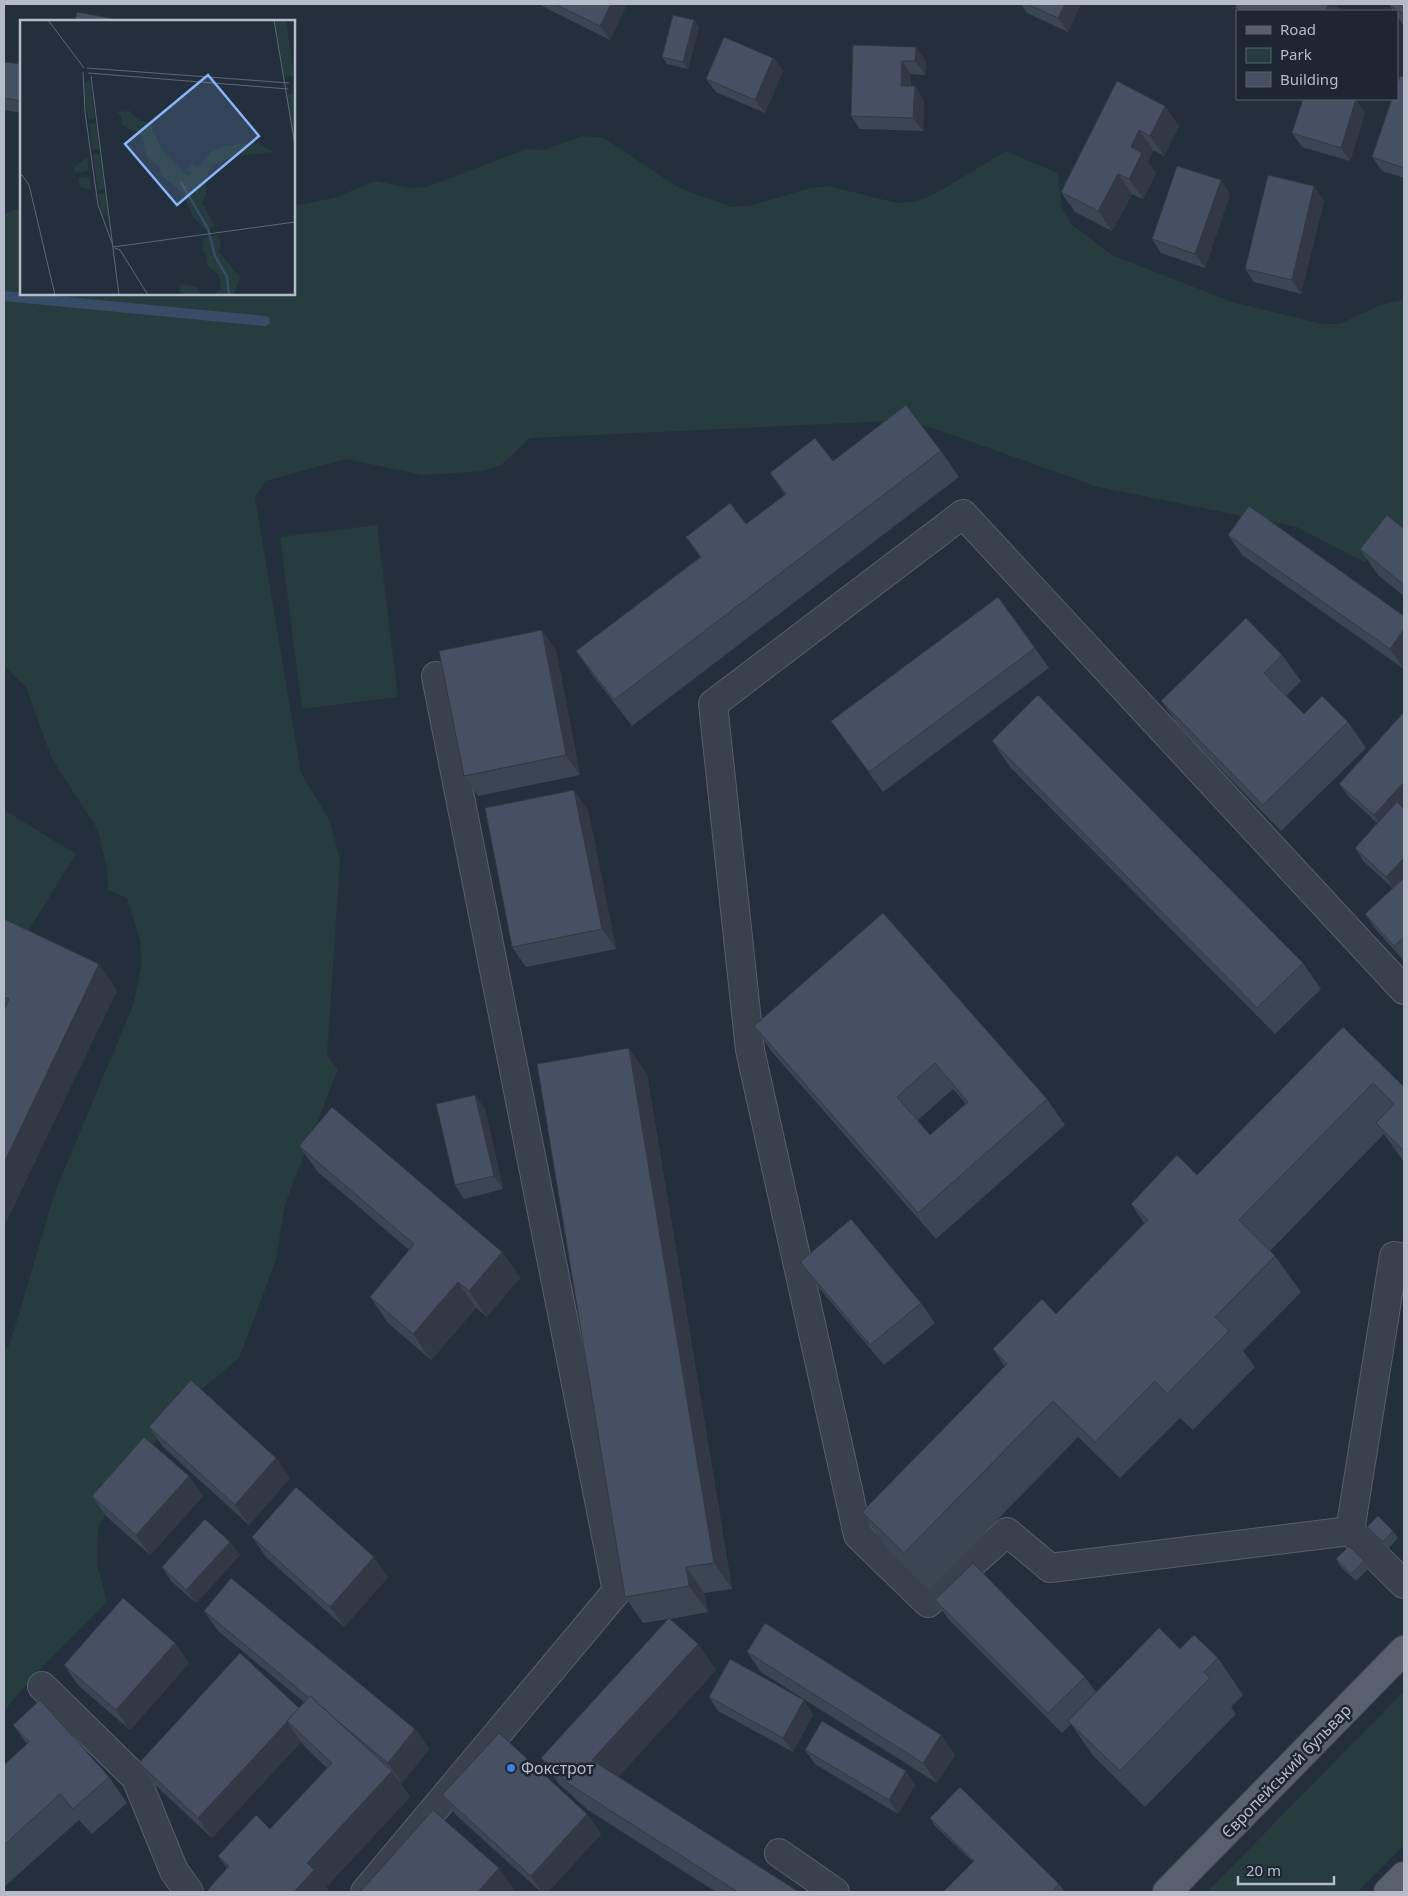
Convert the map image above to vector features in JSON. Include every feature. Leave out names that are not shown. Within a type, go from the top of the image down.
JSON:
[{"type":"main road","name":"Європейський бульвар","points":[[1167,1892],[1404,1650]]},
{"type":"main road","points":[[1388,1892],[1404,1876]]},
{"type":"lane","points":[[1350,1531],[1050,1568],[1007,1532],[928,1604],[858,1534],[750,1050],[713,704],[963,514],[1404,990]]},
{"type":"lane","points":[[365,1892],[617,1591],[436,676]]},
{"type":"lane","points":[[1350,1531],[1394,1256],[1404,1258]]},
{"type":"lane","points":[[1350,1531],[1404,1584]]},
{"type":"lane","points":[[42,1686],[136,1778],[174,1871],[189,1892]]},
{"type":"lane","points":[[779,1854],[835,1892]]},
{"type":"green space","points":[[583,136],[604,138],[679,188],[732,207],[749,206],[807,189],[828,186],[897,203],[917,201],[935,194],[1006,151],[1058,173],[1062,208],[1071,224],[1112,255],[1232,302],[1322,324],[1340,324],[1380,305],[1404,300],[1404,527],[1364,562],[1297,527],[1098,487],[910,420],[530,438],[501,465],[483,471],[423,475],[346,459],[265,481],[255,497],[301,773],[330,821],[340,860],[327,1056],[338,1069],[285,1204],[276,1260],[239,1358],[196,1394],[132,1469],[98,1528],[97,1564],[107,1602],[42,1667],[4,1711],[4,1351],[10,1344],[55,1192],[134,1003],[142,963],[140,940],[127,898],[108,890],[107,867],[98,830],[52,759],[26,687],[4,666],[4,214],[20,208],[20,295],[295,295],[295,206],[334,198],[375,181],[411,188],[427,187],[526,149],[544,150]]},
{"type":"green space","points":[[377,525],[398,697],[302,709],[280,537]]},
{"type":"green space","points":[[4,810],[76,854],[27,933],[4,919]]},
{"type":"green space","points":[[1404,1691],[1404,1845],[1358,1892],[1207,1892]]},
{"type":"building","points":[[555,4],[611,4],[600,26]]},
{"type":"building","points":[[1027,4],[1065,4],[1058,18]]},
{"type":"building","points":[[1237,4],[1329,4],[1326,10],[1239,10],[1235,8]]},
{"type":"building","points":[[1404,4],[1404,14],[1398,10],[1389,5]]},
{"type":"building","points":[[77,12],[120,20],[75,20]]},
{"type":"building","points":[[673,15],[694,20],[683,62],[662,57]]},
{"type":"building","points":[[724,37],[773,58],[755,100],[706,79]]},
{"type":"building","points":[[853,45],[916,47],[915,61],[902,61],[901,86],[915,86],[913,118],[851,116]]},
{"type":"building","points":[[4,62],[20,64],[20,101],[4,98]]},
{"type":"building","points":[[1400,76],[1404,77],[1404,168],[1372,157],[1392,100],[1398,100]]},
{"type":"building","points":[[1117,81],[1165,106],[1150,136],[1139,130],[1131,147],[1142,153],[1129,179],[1118,174],[1098,211],[1061,192]]},
{"type":"building","points":[[1303,100],[1356,100],[1341,148],[1292,133]]},
{"type":"building","points":[[1177,166],[1221,180],[1195,254],[1152,239]]},
{"type":"building","points":[[1268,175],[1314,186],[1292,280],[1245,269]]},
{"type":"building","points":[[906,405],[941,451],[614,700],[576,651],[701,557],[686,537],[730,503],[746,524],[786,494],[770,473],[815,438],[833,461]]},
{"type":"building","points":[[1249,506],[1404,616],[1404,629],[1390,649],[1228,535]]},
{"type":"building","points":[[1387,515],[1404,529],[1404,585],[1360,549]]},
{"type":"building","points":[[998,597],[1035,648],[869,772],[831,721]]},
{"type":"building","points":[[1246,618],[1282,655],[1264,673],[1304,714],[1322,696],[1348,722],[1263,805],[1161,701]]},
{"type":"building","points":[[542,630],[566,755],[464,776],[439,651]]},
{"type":"building","points":[[1038,695],[1303,963],[1257,1008],[992,741]]},
{"type":"building","points":[[1404,712],[1404,782],[1374,815],[1339,784]]},
{"type":"building","points":[[574,790],[602,929],[512,947],[485,808]]},
{"type":"building","points":[[1397,802],[1404,809],[1404,858],[1386,877],[1355,848]]},
{"type":"building","points":[[1404,878],[1404,937],[1394,946],[1365,914]]},
{"type":"building","points":[[883,913],[1047,1099],[918,1213],[754,1026]],"holes":[[[935,1063],[968,1102],[930,1135],[897,1097]]]},
{"type":"building","points":[[4,919],[99,964],[4,1163],[4,1010],[9,999],[4,997]]},
{"type":"building","points":[[1343,1027],[1404,1087],[1404,1151],[1376,1123],[1394,1104],[1373,1083],[1239,1220],[1275,1256],[1215,1317],[1229,1331],[1167,1394],[1155,1381],[1095,1442],[1053,1401],[904,1553],[862,1512],[1007,1364],[993,1349],[1042,1299],[1056,1314],[1148,1220],[1131,1204],[1177,1155],[1197,1175]]},
{"type":"building","points":[[629,1048],[714,1563],[686,1567],[689,1586],[625,1597],[537,1064]]},
{"type":"building","points":[[475,1095],[494,1176],[455,1185],[436,1104]]},
{"type":"building","points":[[332,1107],[502,1252],[469,1291],[458,1282],[413,1334],[370,1297],[414,1244],[299,1146]]},
{"type":"building","points":[[851,1219],[921,1303],[870,1345],[800,1262]]},
{"type":"building","points":[[191,1380],[276,1458],[235,1505],[149,1427]]},
{"type":"building","points":[[144,1437],[189,1476],[136,1535],[92,1496]]},
{"type":"building","points":[[296,1487],[374,1557],[330,1607],[252,1537]]},
{"type":"building","points":[[1378,1516],[1393,1531],[1383,1542],[1367,1527]]},
{"type":"building","points":[[205,1519],[230,1542],[186,1590],[162,1567]]},
{"type":"building","points":[[1349,1546],[1364,1561],[1351,1574],[1336,1559]]},
{"type":"building","points":[[973,1563],[1085,1677],[1048,1713],[935,1600]]},
{"type":"building","points":[[231,1578],[415,1729],[388,1763],[310,1696],[309,1698],[204,1611]]},
{"type":"building","points":[[123,1598],[175,1643],[116,1710],[64,1665]]},
{"type":"building","points":[[669,1618],[698,1644],[592,1760],[799,1892],[738,1892],[569,1784],[541,1758]]},
{"type":"building","points":[[765,1623],[941,1735],[923,1763],[747,1652]]},
{"type":"building","points":[[1159,1628],[1180,1649],[1194,1635],[1218,1658],[1204,1672],[1210,1678],[1120,1771],[1068,1721]]},
{"type":"building","points":[[240,1653],[299,1708],[198,1818],[139,1763]]},
{"type":"building","points":[[730,1659],[804,1700],[783,1738],[709,1697]]},
{"type":"building","points":[[310,1696],[392,1771],[307,1863],[314,1870],[294,1892],[207,1891],[229,1866],[218,1856],[256,1815],[270,1829],[332,1763],[287,1721]]},
{"type":"building","points":[[40,1700],[109,1777],[73,1809],[60,1794],[4,1845],[4,1765],[29,1742],[13,1725]]},
{"type":"building","points":[[822,1721],[906,1771],[889,1800],[805,1750]]},
{"type":"building","points":[[499,1733],[587,1814],[531,1876],[442,1795]]},
{"type":"building","points":[[960,1787],[1059,1884],[1052,1892],[943,1892],[974,1861],[930,1818]]},
{"type":"building","points":[[433,1810],[499,1868],[478,1892],[360,1892]]},
{"type":"waterway","points":[[4,296],[265,321]]},
{"type":"place","name":"Фокстрот","points":[[511,1768]]}]
